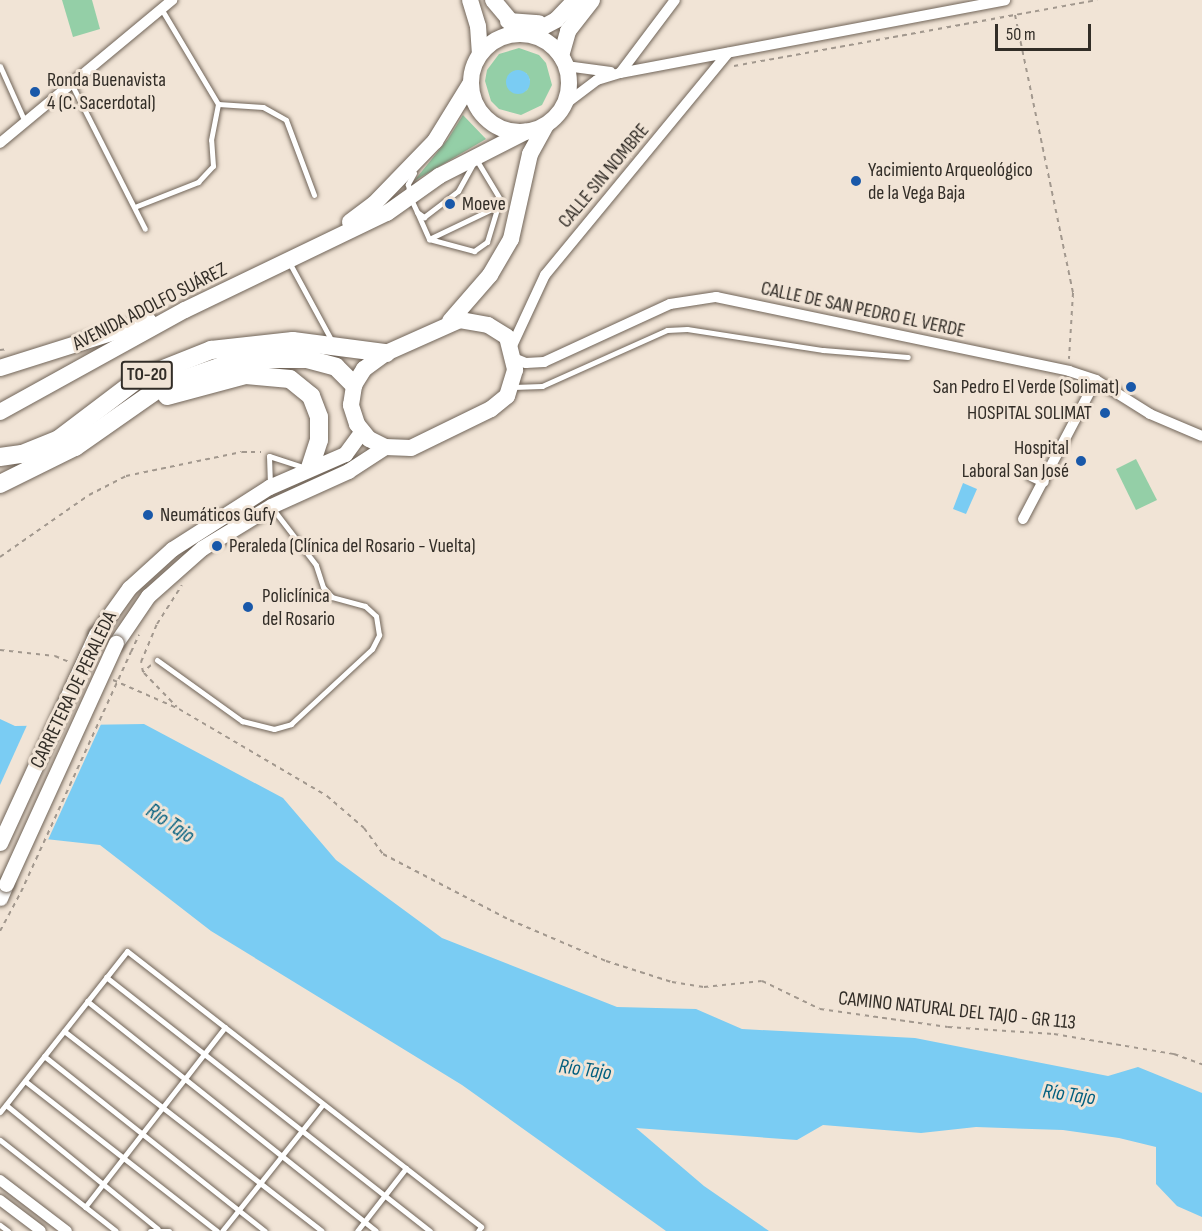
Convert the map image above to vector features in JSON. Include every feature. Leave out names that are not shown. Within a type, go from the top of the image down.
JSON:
[{"type":"highway","name":"TO-20","points":[[0,457],[22,454],[59,439],[131,384],[187,357],[261,342],[335,345],[386,353]]},
{"type":"highway","name":"TO-20","points":[[0,484],[75,447],[118,415],[189,375],[268,359],[328,363],[354,386]]},
{"type":"highway","points":[[118,415],[181,391],[246,375],[290,379],[311,396],[319,417],[319,440],[310,468]]},
{"type":"main road","points":[[470,0],[478,26],[480,53],[470,84],[476,106],[504,136],[516,158],[522,189]]},
{"type":"main road","points":[[493,0],[508,21],[527,34],[548,42],[564,61]]},
{"type":"main road","points":[[480,53],[499,38],[527,34],[559,17],[574,0]]},
{"type":"main road","points":[[450,321],[480,323],[498,329],[513,352],[512,387],[491,409],[430,440],[411,448],[385,447],[362,431],[351,405],[354,386],[364,369],[386,353],[450,321],[481,285],[511,239],[534,142],[564,105],[568,92],[564,61],[568,31],[592,0]]},
{"type":"main road","points":[[508,21],[534,24],[559,17]]},
{"type":"main road","name":"AVENIDA ADOLFO SUÁREZ","points":[[322,243],[374,204],[435,141],[470,84]]},
{"type":"main road","points":[[504,136],[546,125]]},
{"type":"main road","name":"AVENIDA ADOLFO SUÁREZ","points":[[0,412],[185,310],[387,213],[413,205],[504,136]]},
{"type":"main road","points":[[480,323],[476,304],[481,285]]},
{"type":"main road","points":[[0,368],[185,310]]},
{"type":"main road","name":"CARRETERA DE PERALEDA","points":[[0,843],[96,634],[129,588],[172,549],[269,487],[345,454],[362,431]]},
{"type":"main road","name":"CARRETERA DE PERALEDA","points":[[3,891],[116,643],[135,612],[160,583],[202,548],[271,506],[357,466],[385,447]]},
{"type":"street","points":[[1,138],[72,85],[172,0]]},
{"type":"street","points":[[620,72],[675,0]]},
{"type":"street","points":[[564,105],[597,80],[620,72],[1005,0]]},
{"type":"street","name":"CALLE SIN NOMBRE","points":[[513,352],[545,275],[728,53]]},
{"type":"street","points":[[564,61],[620,72]]},
{"type":"street","name":"CALLE DE SAN PEDRO EL VERDE","points":[[513,352],[526,363],[544,362],[670,304],[716,297],[1069,371],[1096,380],[1150,414],[1202,436]]},
{"type":"street","points":[[1023,519],[1096,380]]},
{"type":"street","points":[[1031,476],[1044,482]]},
{"type":"street","points":[[0,1180],[67,1231]]},
{"type":"street","points":[[0,1200],[41,1231]]},
{"type":"lane","points":[[137,206],[207,175],[213,166],[211,140],[218,104],[162,10]]},
{"type":"lane","points":[[0,66],[25,122]]},
{"type":"lane","points":[[72,85],[137,206],[145,229]]},
{"type":"lane","points":[[218,104],[263,107],[286,120],[314,195]]},
{"type":"lane","points":[[435,141],[408,184],[413,205],[429,239],[474,251],[487,242],[500,199],[475,158]]},
{"type":"lane","points":[[413,205],[431,215],[459,191],[475,158]]},
{"type":"lane","points":[[429,239],[498,206]]},
{"type":"lane","points":[[288,260],[335,345]]},
{"type":"lane","points":[[512,387],[542,386],[659,332],[677,329],[791,342],[823,350],[908,357]]},
{"type":"lane","points":[[269,487],[269,456],[287,464],[310,468]]},
{"type":"lane","points":[[157,660],[242,721],[274,729],[291,724],[372,649],[379,635],[376,616],[365,606],[332,597],[323,587],[316,565],[271,506]]},
{"type":"lane","points":[[0,1112],[127,951],[481,1227],[478,1231]]},
{"type":"lane","points":[[106,977],[430,1231]]},
{"type":"lane","points":[[87,1001],[376,1231]]},
{"type":"lane","points":[[85,1207],[225,1027]]},
{"type":"lane","points":[[64,1031],[322,1231]]},
{"type":"lane","points":[[44,1056],[265,1231]]},
{"type":"lane","points":[[24,1081],[217,1231]]},
{"type":"lane","points":[[222,1231],[323,1104]]},
{"type":"lane","points":[[6,1105],[158,1229]]},
{"type":"lane","points":[[0,1140],[116,1231]]},
{"type":"lane","points":[[357,1231],[406,1168]]},
{"type":"lane","points":[[0,1225],[8,1231]]},
{"type":"lane","points":[[150,1231],[158,1229],[169,1231]]},
{"type":"path","points":[[732,67],[1097,0]]},
{"type":"path","points":[[1015,15],[1072,293],[1069,371]]},
{"type":"path","points":[[0,557],[89,495],[126,476],[242,452],[269,456]]},
{"type":"path","points":[[157,660],[143,672],[141,662],[152,636],[180,593],[183,580],[170,591]]},
{"type":"path","points":[[0,931],[21,892],[140,633]]},
{"type":"path","name":"CAMINO NATURAL DEL TAJO - GR 113","points":[[143,672],[179,709],[334,801],[364,828],[383,854],[492,911],[606,961],[672,982],[704,987],[762,981],[820,1009],[948,1027],[1054,1034],[1174,1054],[1202,1064]]},
{"type":"green space","points":[[62,0],[92,0],[100,29],[73,37]]},
{"type":"green space","points":[[519,48],[539,55],[546,63],[552,85],[542,105],[521,115],[499,109],[491,101],[485,81],[487,70],[499,54]],"holes":[[[512,72],[526,73],[530,80],[527,90],[519,93],[509,89],[507,82]]]},
{"type":"green space","points":[[463,115],[486,139],[414,181],[448,139]]},
{"type":"green space","points":[[1136,459],[1157,500],[1136,510],[1116,469]]},
{"type":"water","points":[[518,70],[526,74],[530,82],[526,90],[518,94],[510,90],[506,82],[510,74]]},
{"type":"water","points":[[963,483],[977,489],[966,514],[953,509]]},
{"type":"water","name":"Río Tajo","points":[[0,719],[15,726],[144,724],[283,798],[336,860],[442,938],[617,1007],[696,1009],[742,1029],[915,1038],[1108,1076],[1138,1067],[1202,1093],[1202,1217],[1177,1206],[1156,1184],[1156,1147],[1119,1138],[1063,1130],[976,1127],[921,1133],[823,1125],[797,1140],[636,1128],[704,1186],[769,1231],[666,1231],[462,1085],[211,931],[100,845],[0,834]]},
{"type":"pier","points":[[102,722],[47,842],[0,837],[0,785],[28,723]]},
{"type":"place","name":"Ronda Buenavista 4 (C. Sacerdotal)","points":[[35,92]]},
{"type":"place","name":"Yacimiento Arqueológico de la Vega Baja","points":[[856,181]]},
{"type":"place","name":"Moeve","points":[[450,204]]},
{"type":"place","name":"San Pedro El Verde (Solimat)","points":[[1131,387]]},
{"type":"place","name":"HOSPITAL SOLIMAT","points":[[1105,413]]},
{"type":"place","name":"Hospital Laboral San José","points":[[1081,461]]},
{"type":"place","name":"Neumáticos Gufy","points":[[148,515]]},
{"type":"place","name":"Peraleda (Clínica del Rosario - Vuelta)","points":[[217,546]]},
{"type":"place","name":"Policlínica del Rosario","points":[[248,607]]}]
